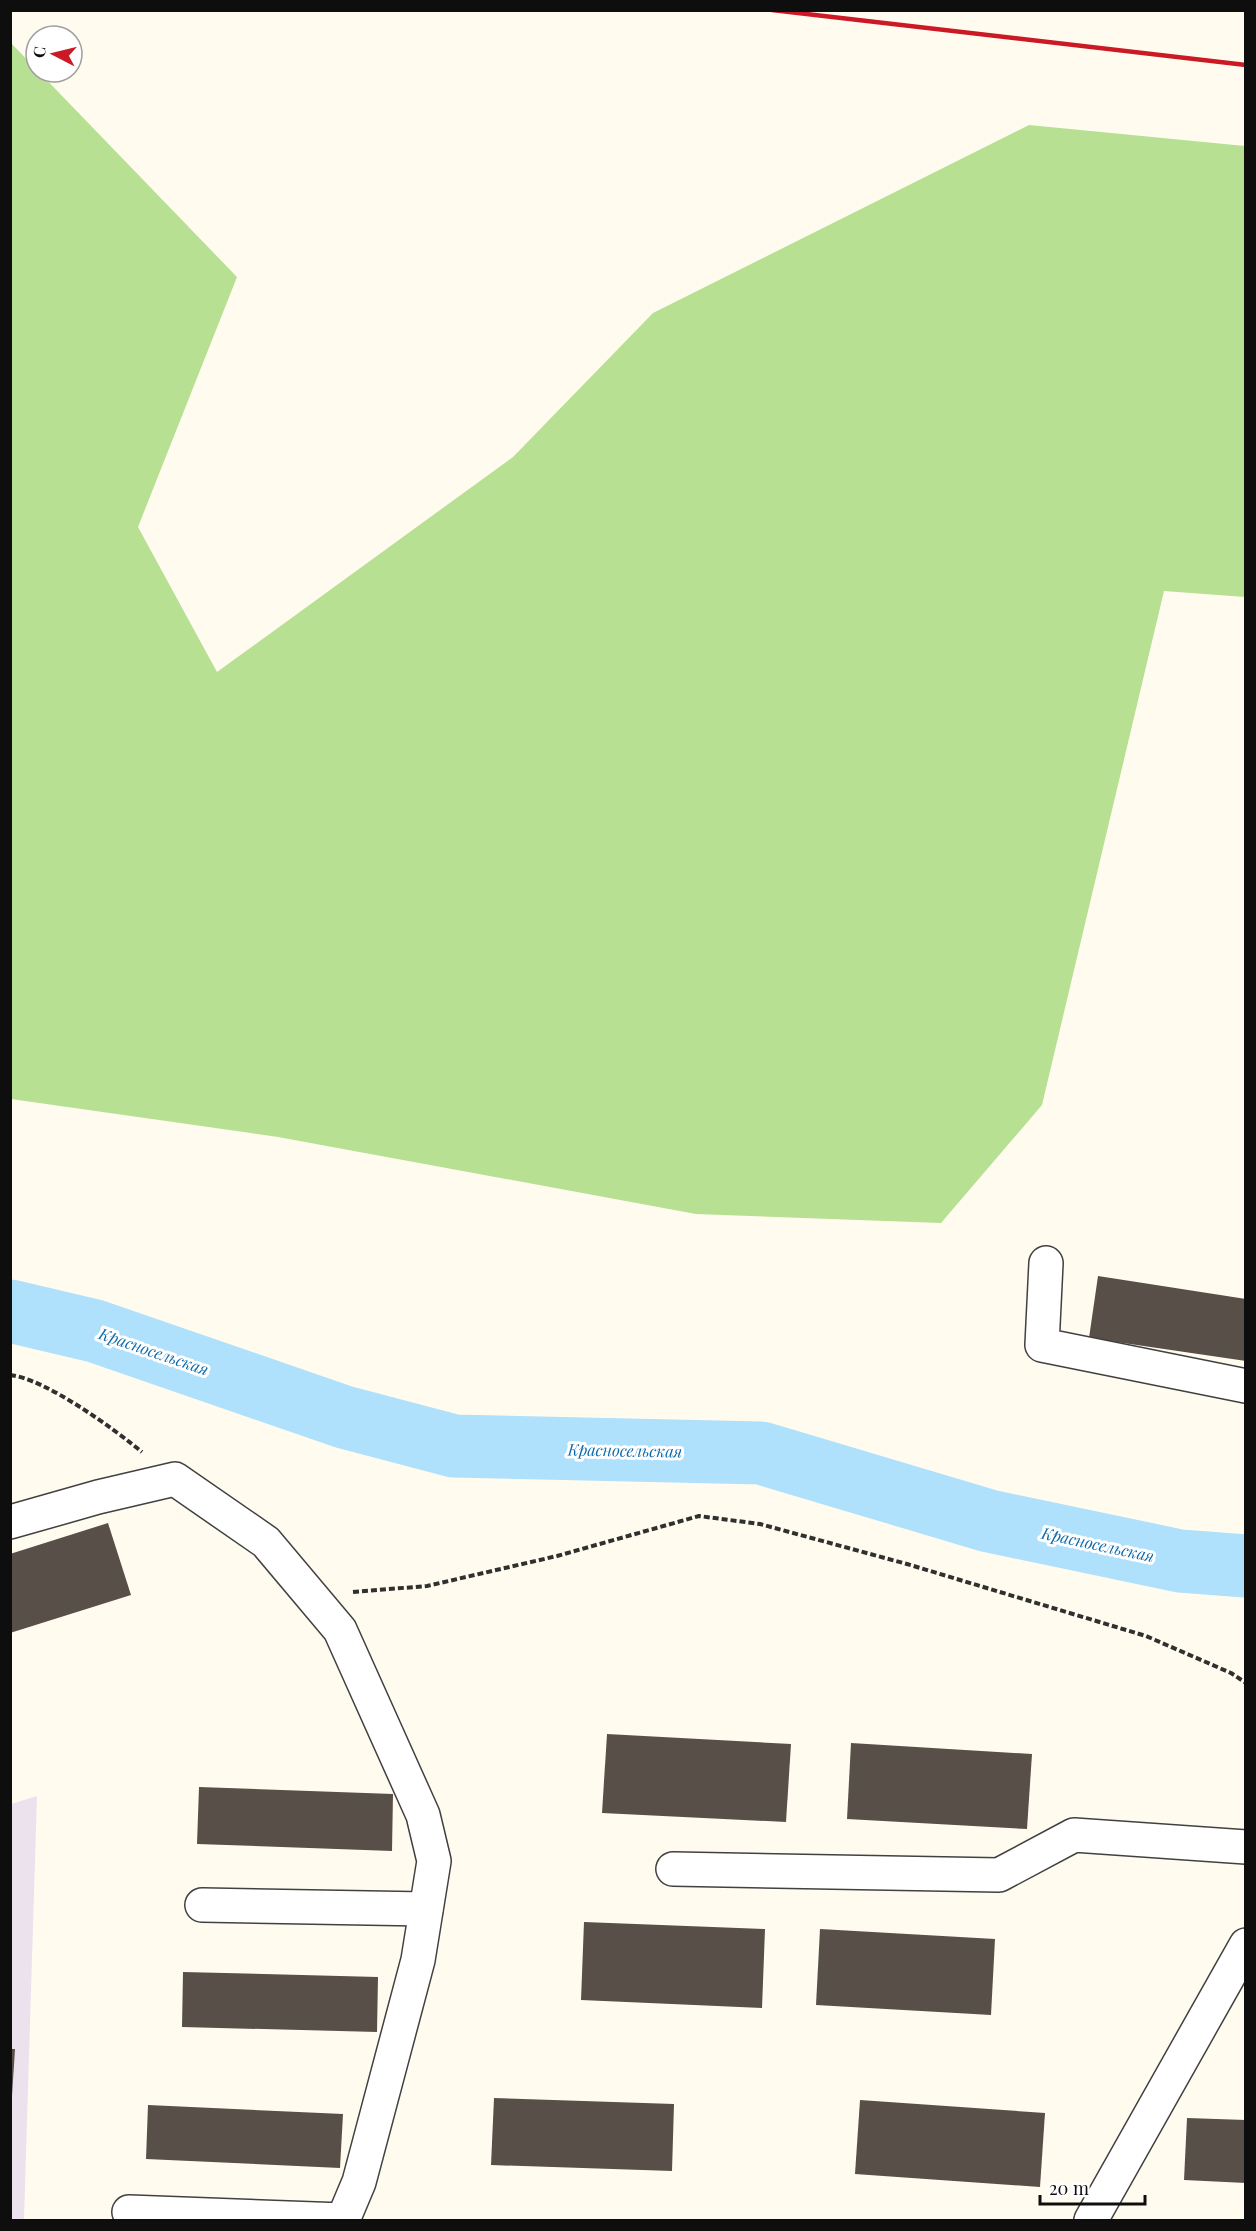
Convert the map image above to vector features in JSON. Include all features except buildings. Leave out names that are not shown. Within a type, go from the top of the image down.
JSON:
[{"type":"street","points":[[1046,1263],[1042,1344],[1245,1386]]},
{"type":"street","points":[[10,1522],[98,1497],[175,1479],[266,1542],[340,1630],[423,1815],[435,1861],[418,1960],[359,2182],[343,2220],[129,2212]]},
{"type":"street","points":[[673,1869],[999,1875],[1074,1835],[1245,1847]]},
{"type":"street","points":[[202,1905],[426,1909]]},
{"type":"street","points":[[1091,2220],[1245,1945]]},
{"type":"path","points":[[10,1375],[22,1376],[69,1401],[127,1440],[175,1479]]},
{"type":"path","points":[[305,1588],[350,1592],[427,1586],[557,1556],[699,1516],[771,1527],[907,1564],[1146,1636],[1231,1673],[1245,1683]]},
{"type":"shaded area","points":[[37,1796],[24,2220],[11,2220],[11,1804]]},
{"type":"green space","points":[[11,43],[24,56],[24,84],[51,84],[237,277],[138,527],[217,672],[513,457],[653,313],[1029,125],[1245,146],[1245,597],[1164,591],[1042,1105],[941,1223],[696,1214],[278,1137],[11,1099]]},
{"type":"waterway","name":"Красносельская","points":[[10,1311],[95,1331],[344,1417],[454,1446],[761,1453],[989,1521],[1180,1561],[1246,1566]]},
{"type":"railway","points":[[772,10],[1246,65]]}]
